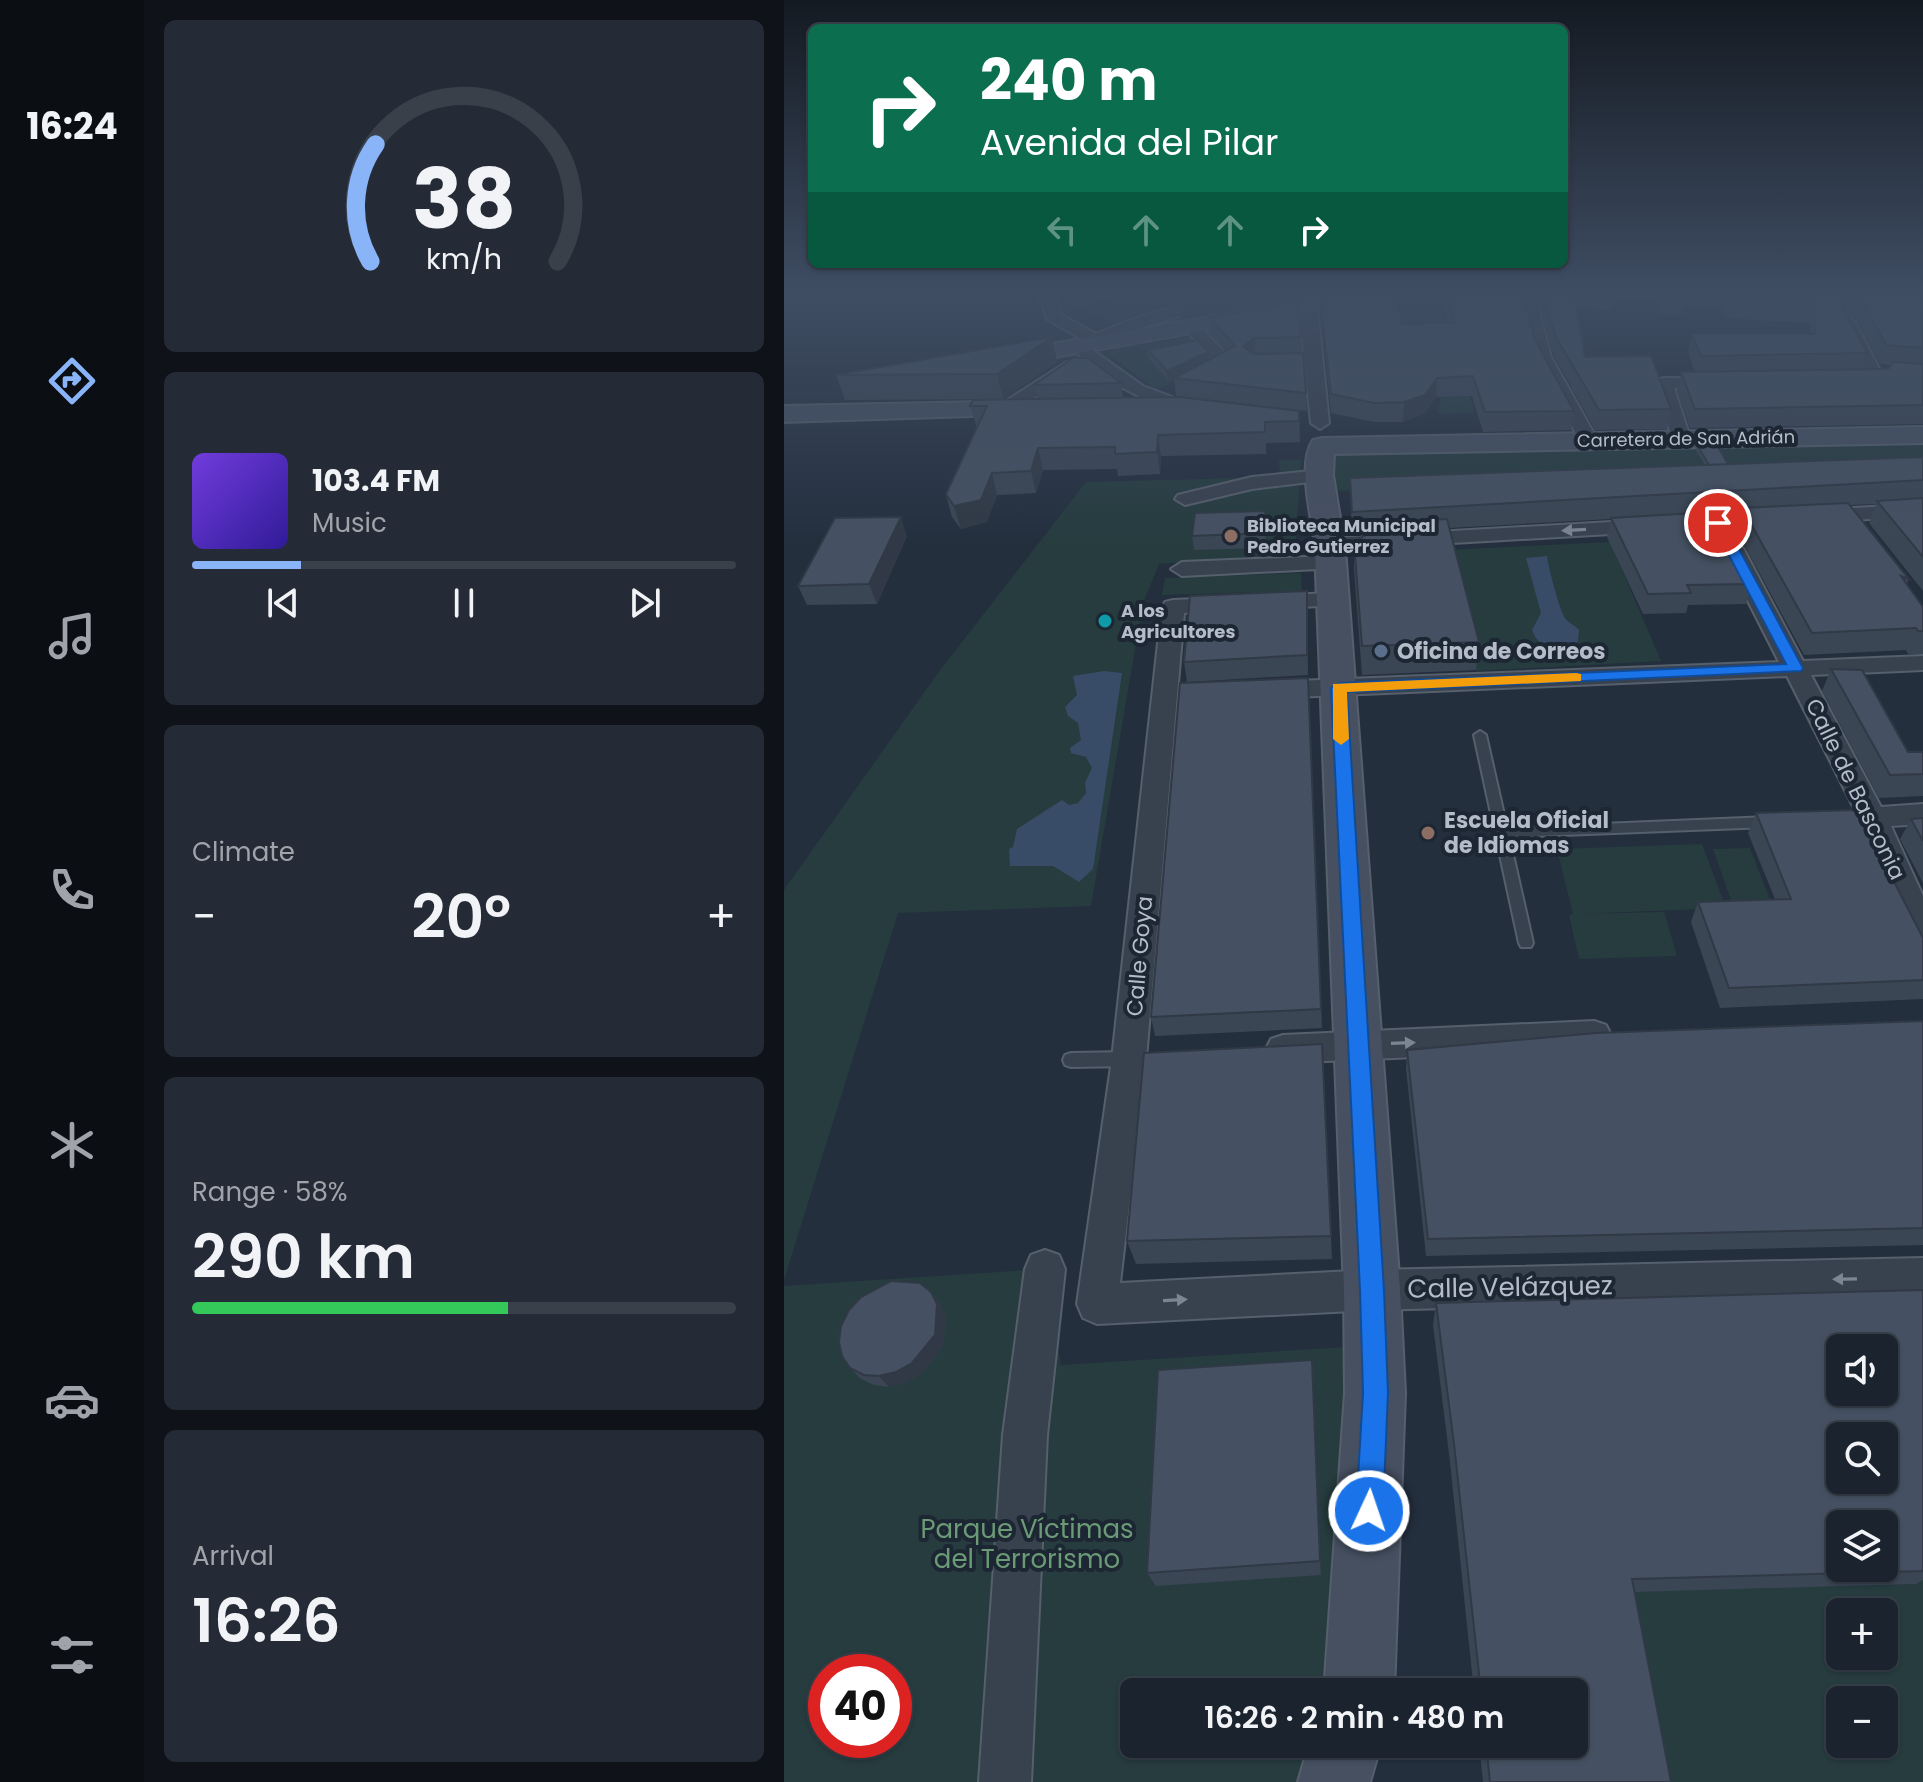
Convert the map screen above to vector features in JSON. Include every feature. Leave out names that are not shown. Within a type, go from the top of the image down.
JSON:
[{"type":"street","points":[[1004,410],[1050,375]]},
{"type":"street","points":[[1120,375],[1137,390],[1182,407]]},
{"type":"street","points":[[1157,396],[1200,375]]},
{"type":"street","points":[[1309,375],[1320,423]]},
{"type":"street","points":[[1553,375],[1588,439]]},
{"type":"street","points":[[1830,381],[1876,380],[1874,375]]},
{"type":"street","points":[[1682,440],[1663,383],[1739,382]]},
{"type":"street","points":[[784,401],[849,389]]},
{"type":"street","points":[[1123,407],[1212,410]]},
{"type":"street","points":[[784,414],[1048,409]]},
{"type":"street","points":[[1289,419],[1427,437],[1449,443]]},
{"type":"street","name":"Carretera de San Adrián","points":[[1449,443],[1923,435]]},
{"type":"street","points":[[1360,1678],[1375,1393],[1372,1290],[1339,688],[1331,569],[1320,476],[1322,446],[1449,443]]},
{"type":"street","points":[[1185,499],[1220,489],[1298,476],[1320,476]]},
{"type":"street","points":[[1182,569],[1331,569],[1718,523],[1923,510]]},
{"type":"street","points":[[1848,515],[1867,539]]},
{"type":"street","name":"Calle de Basconia","points":[[1718,523],[1796,668],[1865,818],[1923,929]]},
{"type":"street","name":"Calle Goya","points":[[1097,1304],[1144,1058],[1163,693],[1173,607],[1331,569]]},
{"type":"street","points":[[1243,690],[1923,663]]},
{"type":"street","points":[[1163,693],[1195,692]]},
{"type":"street","points":[[1865,818],[1923,814]]},
{"type":"street","points":[[1251,1051],[1624,1034]]},
{"type":"street","points":[[1005,1782],[1025,1435],[1045,1269]]},
{"type":"street","name":"Calle Velázquez","points":[[1097,1304],[1372,1290],[1923,1277]]},
{"type":"street","points":[[1334,1782],[1341,1758]]},
{"type":"lane","points":[[1480,735],[1526,943]]},
{"type":"lane","points":[[1501,833],[1780,822]]},
{"type":"lane","points":[[1071,1060],[1144,1058]]},
{"type":"green space","points":[[1136,375],[1188,375],[1156,390]]},
{"type":"green space","points":[[1427,375],[1463,375],[1475,413],[1437,414],[1441,397]]},
{"type":"green space","points":[[1923,439],[1923,476],[1332,491],[1333,454]]},
{"type":"green space","points":[[1279,460],[1301,460],[1295,554],[1159,564],[1143,603],[1091,906],[898,913],[784,1280],[784,890],[938,673],[1086,482],[1280,477]]},
{"type":"green space","points":[[1610,542],[1661,661],[1476,671],[1446,550]]},
{"type":"green space","points":[[1301,573],[1302,591],[1162,595],[1165,578]]},
{"type":"green space","points":[[1702,844],[1726,908],[1577,914],[1664,912],[1677,956],[1579,959],[1569,915],[1573,914],[1557,849]]},
{"type":"green space","points":[[1750,848],[1773,907],[1734,908],[1713,849]]},
{"type":"green space","name":"Parque Víctimas del Terrorismo","points":[[1045,1269],[1061,1365],[1346,1347],[1346,1654],[1337,1678],[1120,1678],[1120,1758],[1308,1758],[1299,1782],[784,1782],[784,1286]]},
{"type":"green space","points":[[1923,1554],[1923,1782],[1655,1782],[1620,1592],[1916,1584]]},
{"type":"water","points":[[1547,556],[1563,614],[1579,630],[1578,642],[1565,648],[1551,648],[1539,642],[1532,630],[1541,613],[1526,558]]},
{"type":"water","points":[[1104,671],[1122,673],[1093,869],[1079,882],[1053,866],[1010,866],[1009,849],[1013,847],[1017,829],[1062,800],[1069,805],[1078,803],[1086,793],[1085,783],[1092,768],[1086,757],[1071,753],[1070,748],[1081,740],[1078,723],[1068,716],[1065,707],[1077,695],[1073,676]]},
{"type":"building","points":[[1048,375],[1111,375],[1121,383],[1034,385]]},
{"type":"building","points":[[1179,375],[1305,375],[1306,393],[1174,378]]},
{"type":"building","points":[[1329,375],[1554,375],[1574,411],[1485,412],[1473,376],[1437,378],[1425,395],[1404,402],[1374,403],[1331,394]]},
{"type":"building","points":[[1578,375],[1658,375],[1671,409],[1599,410]]},
{"type":"building","points":[[1682,375],[1923,375],[1923,405],[1695,409]]},
{"type":"building","points":[[1179,397],[1299,411],[1299,421],[1265,422],[1265,432],[1158,435],[1157,452],[1115,454],[1115,447],[1038,448],[1031,471],[992,473],[981,500],[954,506],[946,494],[987,406],[970,406],[973,400]]},
{"type":"building","points":[[1697,445],[1717,445],[1728,464],[1709,465]]},
{"type":"building","points":[[1923,457],[1923,480],[1352,512],[1350,478]]},
{"type":"building","points":[[1923,498],[1923,557],[1877,501]]},
{"type":"building","points":[[1848,503],[1909,579],[1901,576],[1923,607],[1923,631],[1916,628],[1812,633],[1742,508]]},
{"type":"building","points":[[1265,511],[1266,533],[1192,536],[1195,513]]},
{"type":"building","points":[[1713,512],[1752,584],[1687,585],[1691,593],[1648,594],[1611,518]]},
{"type":"building","points":[[901,517],[869,584],[798,586],[835,518]]},
{"type":"building","points":[[1447,519],[1479,642],[1362,646],[1354,542],[1386,523]]},
{"type":"building","points":[[1307,591],[1307,655],[1184,662],[1190,596]]},
{"type":"building","points":[[1831,669],[1862,670],[1908,752],[1923,752],[1923,774],[1890,775]]},
{"type":"building","points":[[1308,678],[1321,1009],[1151,1017],[1180,683]]},
{"type":"building","points":[[1857,810],[1923,938],[1923,980],[1729,988],[1698,902],[1791,899],[1756,813]]},
{"type":"building","points":[[1923,818],[1923,841],[1911,819]]},
{"type":"building","points":[[1923,1021],[1923,1228],[1428,1239],[1407,1050],[1596,1033]]},
{"type":"building","points":[[1322,1044],[1331,1236],[1127,1241],[1144,1053]]},
{"type":"building","points":[[891,1281],[920,1283],[931,1292],[937,1304],[935,1335],[912,1363],[896,1372],[864,1375],[850,1368],[842,1356],[839,1342],[841,1326],[849,1310],[861,1297]]},
{"type":"building","points":[[1923,1290],[1923,1571],[1898,1572],[1898,1510],[1826,1510],[1826,1574],[1632,1579],[1671,1782],[1490,1782],[1487,1758],[1588,1758],[1588,1678],[1479,1678],[1436,1303]]},
{"type":"building","points":[[1312,1360],[1320,1561],[1147,1573],[1158,1370]]},
{"type":"slow traffic","points":[[1341,739],[1339,688],[1576,678]]},
{"type":"place","name":"Biblioteca Municipal Pedro Gutierrez","points":[[1231,536]]},
{"type":"place","name":"A los Agricultores","points":[[1105,621]]},
{"type":"place","name":"Oficina de Correos","points":[[1381,651]]},
{"type":"place","name":"Escuela Oficial de Idiomas","points":[[1428,833]]},
{"type":"route","points":[[1369,1511],[1375,1393],[1372,1290],[1339,688],[1796,668],[1718,523]]}]
